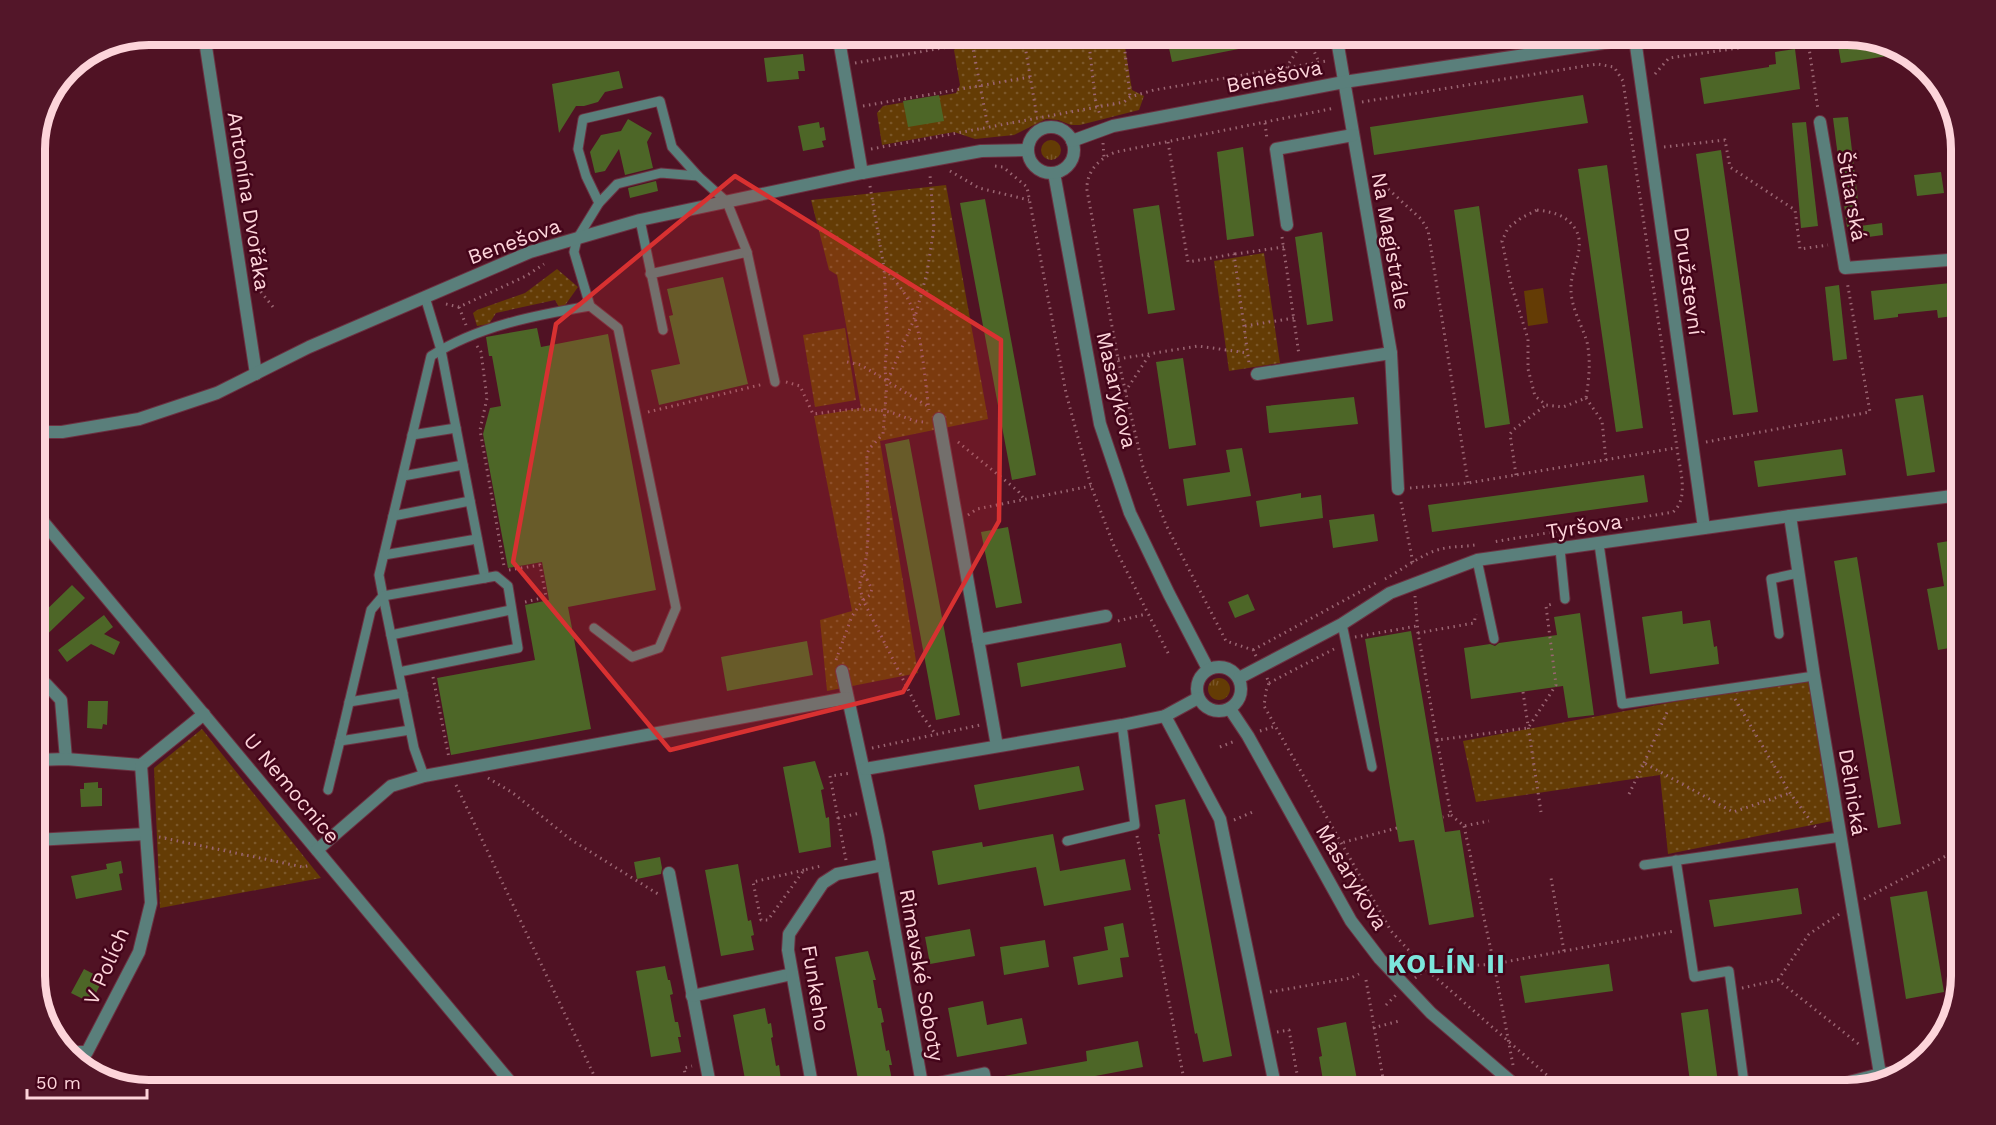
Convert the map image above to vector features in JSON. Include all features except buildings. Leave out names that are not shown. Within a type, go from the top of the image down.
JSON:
[{"type":"street","name":"Antonína Dvořáka","points":[[206,45],[256,374]]},
{"type":"street","points":[[840,45],[862,173]]},
{"type":"street","name":"Na Magistrále","points":[[1337,45],[1391,353],[1398,489]]},
{"type":"street","name":"Benešova","points":[[1072,141],[1102,130],[1344,82],[1594,45]]},
{"type":"street","name":"Družstevní","points":[[1636,45],[1704,528]]},
{"type":"street","name":"Štítarská","points":[[1820,122],[1845,268],[1951,260]]},
{"type":"street","points":[[1052,127],[1064,132],[1072,141],[1071,161],[1061,171],[1054,173],[1041,171],[1031,163],[1028,150],[1031,138],[1046,128],[1052,127]]},
{"type":"street","points":[[1284,230],[1276,149],[1353,135]]},
{"type":"street","name":"Benešova","points":[[45,432],[62,432],[139,419],[217,393],[309,347],[530,252],[640,220],[862,173],[992,150],[1028,150]]},
{"type":"street","name":"Masarykova","points":[[1054,173],[1100,424],[1130,513],[1208,669]]},
{"type":"street","points":[[1257,375],[1391,353]]},
{"type":"street","points":[[935,420],[957,519],[997,746]]},
{"type":"street","name":"Tyršova","points":[[1239,678],[1342,624],[1390,593],[1477,560],[1790,516],[1951,496]]},
{"type":"street","name":"Dělnická","points":[[1790,516],[1880,1074]]},
{"type":"street","name":"U Nemocnice","points":[[45,524],[509,1080]]},
{"type":"street","points":[[978,640],[1106,616]]},
{"type":"street","points":[[1222,667],[1229,669],[1239,678],[1240,699],[1230,709],[1215,712],[1208,709],[1198,698],[1199,679],[1208,669],[1222,667]]},
{"type":"street","points":[[842,671],[865,769],[883,866]]},
{"type":"street","points":[[45,684],[61,700],[66,759]]},
{"type":"street","points":[[317,850],[391,786],[424,776],[847,698]]},
{"type":"street","points":[[865,769],[1165,716],[1198,698]]},
{"type":"street","name":"Masarykova","points":[[1230,709],[1248,736],[1352,921],[1380,959],[1431,1013],[1509,1080]]},
{"type":"street","points":[[45,760],[66,759],[141,765],[204,714]]},
{"type":"street","points":[[1165,716],[1214,806],[1221,826],[1272,1080]]},
{"type":"street","name":"V Polích","points":[[77,1052],[87,1052],[139,952],[151,903],[141,765]]},
{"type":"street","points":[[45,839],[146,834]]},
{"type":"street","name":"Funkeho","points":[[811,1080],[788,950],[789,934],[823,883],[837,874],[883,866]]},
{"type":"street","name":"Rimavské Soboty","points":[[883,866],[921,1080]]},
{"type":"street","points":[[669,873],[709,1080]]},
{"type":"street","points":[[692,996],[792,974]]},
{"type":"street","points":[[1861,1079],[1880,1074]]},
{"type":"lane","points":[[599,202],[586,176],[578,149],[583,119],[660,101],[672,147],[698,176],[728,202],[747,252],[775,382]]},
{"type":"lane","points":[[594,628],[632,657],[659,648],[676,608],[618,328],[590,306],[574,252],[577,239],[599,202],[617,184],[661,173],[698,176]]},
{"type":"lane","points":[[640,220],[663,330]]},
{"type":"lane","points":[[650,274],[747,252]]},
{"type":"lane","points":[[425,297],[441,350],[484,578]]},
{"type":"lane","points":[[424,776],[414,748],[379,575],[431,356],[471,334],[590,306]]},
{"type":"lane","points":[[412,435],[456,428]]},
{"type":"lane","points":[[402,476],[463,465]]},
{"type":"lane","points":[[393,516],[470,501]]},
{"type":"lane","points":[[384,555],[477,538]]},
{"type":"lane","points":[[1599,544],[1622,704],[1814,676]]},
{"type":"lane","points":[[1560,549],[1565,599]]},
{"type":"lane","points":[[1477,560],[1494,639]]},
{"type":"lane","points":[[1779,634],[1771,579],[1798,573]]},
{"type":"lane","points":[[328,790],[371,610],[383,596],[496,576],[508,586],[518,648],[399,672]]},
{"type":"lane","points":[[391,635],[512,610]]},
{"type":"lane","points":[[1342,624],[1372,767]]},
{"type":"lane","points":[[349,702],[403,693]]},
{"type":"lane","points":[[1067,841],[1135,825],[1122,725]]},
{"type":"lane","points":[[339,741],[410,730]]},
{"type":"lane","points":[[1644,865],[1840,837]]},
{"type":"lane","points":[[1676,860],[1695,976],[1729,971],[1744,1080]]},
{"type":"lane","points":[[954,1080],[985,1072],[987,1080]]},
{"type":"path","points":[[853,64],[961,45]]},
{"type":"path","points":[[972,45],[988,127]]},
{"type":"path","points":[[1025,45],[1037,117]]},
{"type":"path","points":[[1089,45],[1104,158]]},
{"type":"path","points":[[1124,45],[1130,97]]},
{"type":"path","points":[[1286,68],[1300,45]]},
{"type":"path","points":[[1311,45],[1319,62]]},
{"type":"path","points":[[1654,74],[1669,58],[1757,45]]},
{"type":"path","points":[[1808,45],[1820,122]]},
{"type":"path","points":[[1597,56],[1598,64]]},
{"type":"path","points":[[858,153],[1098,105],[1124,102],[1130,97],[1154,90],[1338,58]]},
{"type":"path","points":[[1253,650],[1413,564],[1420,557],[1441,549],[1472,546],[1673,512],[1680,507],[1683,495],[1677,448],[1623,81],[1614,67],[1598,64],[1348,105],[1116,152],[1104,158],[1092,170],[1087,180],[1125,392],[1143,467],[1167,528],[1226,640],[1253,650],[1269,683],[1264,706],[1391,931],[1426,969],[1552,1080]]},
{"type":"path","points":[[861,106],[1030,77]]},
{"type":"path","points":[[1265,123],[1268,145]]},
{"type":"path","points":[[1651,148],[1725,140],[1730,167],[1795,210],[1800,249],[1840,243]]},
{"type":"path","points":[[1168,141],[1188,262],[1284,247]]},
{"type":"path","points":[[1358,162],[1421,219],[1428,230],[1468,483]]},
{"type":"path","points":[[991,165],[1003,167],[1028,187],[1066,393],[1091,486],[1114,546],[1169,655]]},
{"type":"path","points":[[940,173],[957,169]]},
{"type":"path","points":[[949,171],[979,188],[1029,200]]},
{"type":"path","points":[[887,382],[915,317],[927,273],[934,227],[931,175],[921,177]]},
{"type":"path","points":[[870,186],[884,268],[888,333],[885,369],[887,382],[883,434],[868,449],[867,454],[868,519],[864,574],[859,585],[863,600],[919,711],[936,735]]},
{"type":"path","points":[[1586,398],[1563,407],[1546,405],[1535,396],[1528,369],[1527,333],[1511,284],[1502,241],[1508,228],[1537,210],[1556,212],[1569,221],[1577,232],[1580,245],[1571,290],[1573,303],[1587,343],[1590,372],[1586,398],[1602,421],[1606,460]]},
{"type":"path","points":[[1284,230],[1284,247],[1301,369]]},
{"type":"path","points":[[1234,254],[1251,376],[1257,375]]},
{"type":"path","points":[[446,304],[459,307],[526,276],[543,264]]},
{"type":"path","points":[[635,415],[775,382],[800,386],[813,414],[859,409],[884,410],[897,413],[915,422],[935,420],[929,407],[915,317],[910,302],[899,284],[884,268]]},
{"type":"path","points":[[1413,564],[1398,489],[1468,483],[1677,448],[1870,412],[1845,268]]},
{"type":"path","points":[[459,307],[466,326]]},
{"type":"path","points":[[1245,327],[1294,318]]},
{"type":"path","points":[[474,341],[481,352],[487,398],[480,430],[504,567],[510,571],[540,565],[546,597],[521,603]]},
{"type":"path","points":[[1118,359],[1198,346],[1248,353]]},
{"type":"path","points":[[1125,392],[1150,354]]},
{"type":"path","points":[[847,362],[861,365],[929,407]]},
{"type":"path","points":[[1516,475],[1510,434],[1546,405]]},
{"type":"path","points":[[957,441],[1018,491],[1024,499]]},
{"type":"path","points":[[957,519],[977,509],[1091,486]]},
{"type":"path","points":[[842,671],[834,672],[834,666],[852,616],[863,600],[870,595],[872,589],[864,574]]},
{"type":"path","points":[[1414,583],[1418,633],[1451,815],[1464,826],[1518,1080]]},
{"type":"path","points":[[1437,740],[1528,728],[1556,685],[1546,606],[1565,599]]},
{"type":"path","points":[[1418,633],[1474,623],[1476,612]]},
{"type":"path","points":[[1106,616],[1109,623],[1147,614]]},
{"type":"path","points":[[433,677],[455,783],[596,1080]]},
{"type":"path","points":[[1728,687],[1790,793],[1825,840]]},
{"type":"path","points":[[1523,692],[1540,812]]},
{"type":"path","points":[[1629,794],[1674,697]]},
{"type":"path","points":[[860,750],[985,724]]},
{"type":"path","points":[[850,860],[846,861],[830,776],[854,773],[852,763]]},
{"type":"path","points":[[1644,763],[1733,812],[1790,793]]},
{"type":"path","points":[[497,775],[486,777],[513,793],[570,839],[675,904]]},
{"type":"path","points":[[455,783],[465,781]]},
{"type":"path","points":[[838,818],[862,813],[860,803]]},
{"type":"path","points":[[1221,826],[1255,811]]},
{"type":"path","points":[[1443,818],[1451,815]]},
{"type":"path","points":[[1464,826],[1489,821]]},
{"type":"path","points":[[1135,825],[1184,1080]]},
{"type":"path","points":[[1312,851],[1397,828]]},
{"type":"path","points":[[146,834],[303,867],[326,861]]},
{"type":"path","points":[[804,870],[768,921],[760,920],[753,882],[804,870],[825,866]]},
{"type":"path","points":[[1551,878],[1564,951]]},
{"type":"path","points":[[1426,969],[1494,964],[1687,929]]},
{"type":"path","points":[[1256,995],[1351,978],[1359,974]]},
{"type":"path","points":[[1366,980],[1372,1028],[1383,1080]]},
{"type":"path","points":[[1732,990],[1778,980],[1859,1047],[1875,1044]]},
{"type":"path","points":[[1372,1028],[1399,1021]]},
{"type":"path","points":[[1264,1035],[1289,1030],[1298,1080]]},
{"type":"path","points":[[686,1080],[684,1068],[705,1062]]},
{"type":"highlighted area","points":[[735,176],[1001,340],[999,521],[903,692],[670,750],[513,562],[556,324]]},
{"type":"green space","points":[[959,45],[1125,45],[1132,90],[1144,96],[1139,110],[1080,125],[1046,119],[1014,135],[975,139],[954,132],[882,145],[877,113],[883,106],[956,93],[960,85],[954,50]]},
{"type":"green space","points":[[1047,140],[1055,140],[1061,146],[1061,154],[1055,160],[1047,160],[1041,154],[1041,146]]},
{"type":"green space","points":[[946,185],[988,419],[880,441],[918,673],[827,691],[820,620],[852,611],[814,416],[861,408],[837,275],[829,270],[811,200]]},
{"type":"green space","points":[[1264,253],[1280,363],[1229,371],[1214,261]]},
{"type":"green space","points":[[557,269],[578,287],[561,311],[555,300],[496,313],[489,324],[477,326],[473,313],[477,310],[525,293]]},
{"type":"green space","points":[[1543,288],[1548,323],[1528,326],[1524,291]]},
{"type":"green space","points":[[845,328],[856,400],[815,407],[803,335]]},
{"type":"green space","points":[[1808,677],[1832,821],[1668,854],[1660,775],[1476,802],[1463,741]]},
{"type":"green space","points":[[1219,678],[1227,681],[1230,689],[1227,697],[1219,700],[1211,697],[1208,689],[1211,681]]},
{"type":"green space","points":[[202,729],[321,878],[160,908],[154,768]]},
{"type":"district","name":"KOLÍN II","points":[[1447,964]]}]
